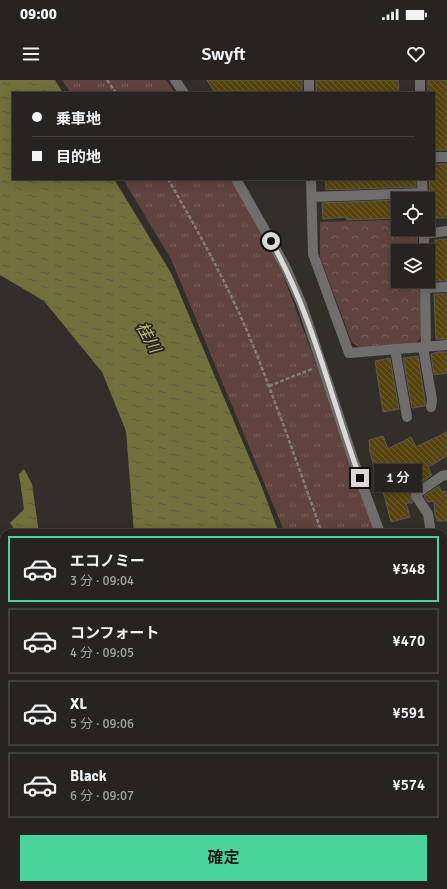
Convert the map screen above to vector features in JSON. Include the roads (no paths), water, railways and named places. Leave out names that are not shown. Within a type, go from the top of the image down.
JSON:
[{"type":"street","points":[[175,80],[183,92]]},
{"type":"street","points":[[309,80],[309,92]]},
{"type":"street","points":[[420,80],[420,92]]},
{"type":"street","points":[[435,156],[447,157]]},
{"type":"street","points":[[237,180],[285,266],[302,305],[355,465],[379,529]]},
{"type":"street","points":[[311,180],[313,254],[349,353],[447,344]]},
{"type":"street","points":[[422,180],[423,192]]},
{"type":"street","points":[[312,197],[391,196]]},
{"type":"street","points":[[435,232],[447,231]]},
{"type":"street","points":[[435,286],[447,287]]},
{"type":"street","points":[[425,288],[425,347],[432,400],[430,407]]},
{"type":"street","points":[[395,349],[407,417]]},
{"type":"street","points":[[430,529],[428,514],[416,494],[442,476],[447,475]]},
{"type":"water","name":"桂川","points":[[0,80],[55,80],[62,92],[12,92],[12,180],[115,180],[171,273],[261,485],[278,529],[134,529],[126,431],[102,372],[44,301],[0,275]]},
{"type":"water","points":[[24,469],[32,484],[38,529],[14,529],[10,523],[24,509],[19,474]]}]
